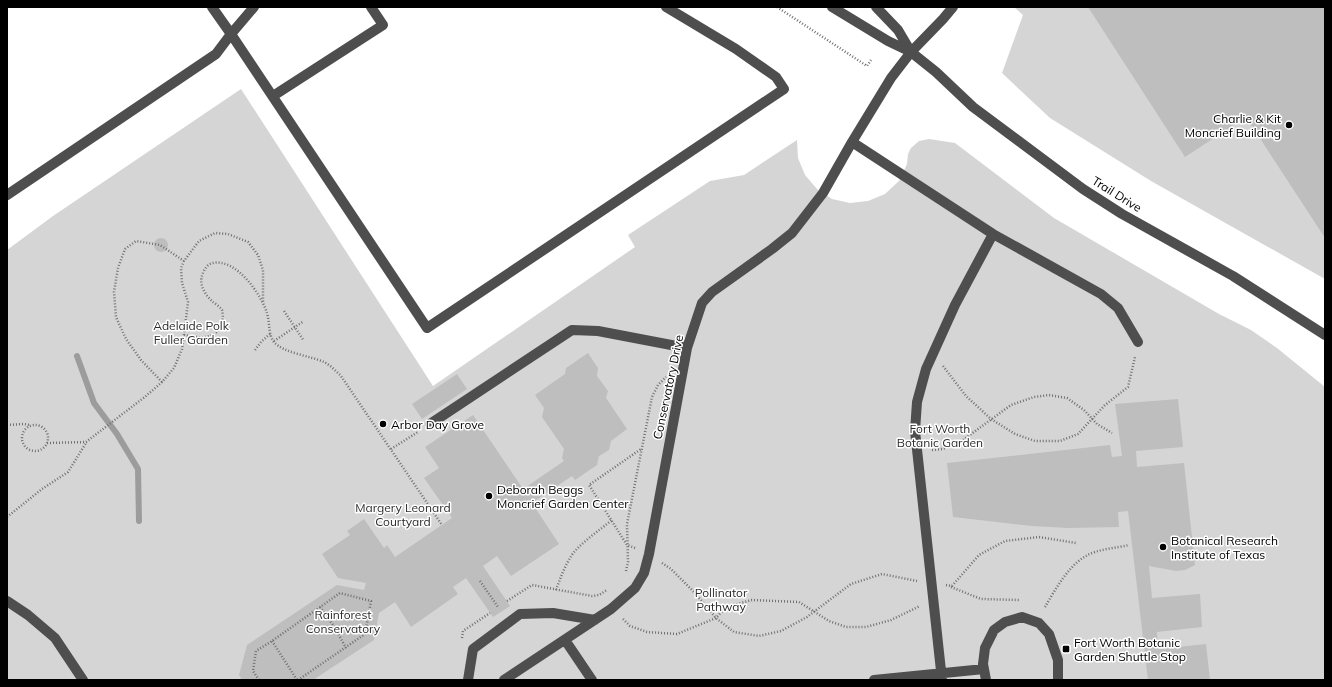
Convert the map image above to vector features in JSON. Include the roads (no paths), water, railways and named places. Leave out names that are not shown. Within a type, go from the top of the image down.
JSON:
[{"type":"street","points":[[212,7],[427,328],[784,89],[776,77],[736,50],[666,7]]},
{"type":"street","points":[[7,195],[216,54],[254,7]]},
{"type":"street","points":[[273,96],[383,25],[372,7]]},
{"type":"street","name":"Trail Drive","points":[[832,7],[888,41],[911,52],[936,72],[973,106],[1083,189],[1122,214],[1233,276],[1325,335]]},
{"type":"street","name":"Trail Drive","points":[[876,7],[898,30],[911,52]]},
{"type":"street","name":"Conservatory Drive","points":[[506,679],[611,609],[635,588],[644,573],[649,554],[687,348],[702,303],[712,292],[792,233],[824,193],[852,142],[891,78],[911,52],[953,7]]},
{"type":"street","points":[[852,142],[993,234],[1101,294],[1118,308],[1138,342]]},
{"type":"street","points":[[941,677],[915,431],[917,402],[926,368],[955,305],[993,234]]},
{"type":"street","points":[[430,424],[572,330],[598,331],[687,348]]},
{"type":"street","points":[[7,601],[28,615],[55,638],[82,680]]},
{"type":"street","points":[[468,680],[473,649],[520,614],[553,613],[595,620]]},
{"type":"street","points":[[986,680],[983,664],[986,648],[994,630],[1005,622],[1022,617],[1038,623],[1049,634],[1058,660],[1058,680]]},
{"type":"street","points":[[565,640],[592,680]]},
{"type":"street","points":[[874,680],[941,677],[984,669]]},
{"type":"waterway","points":[[77,356],[94,403],[117,434],[138,469],[139,521]]},
{"type":"place","name":"Charlie & Kit Moncrief Building","points":[[1289,125]]},
{"type":"place","name":"Arbor Day Grove","points":[[383,424]]},
{"type":"place","name":"Deborah Beggs Moncrief Garden Center","points":[[489,496]]},
{"type":"place","name":"Botanical Research Institute of Texas","points":[[1163,547]]},
{"type":"place","name":"Fort Worth Botanic Garden Shuttle Stop","points":[[1066,649]]},
{"type":"park label","name":"Adelaide Polk Fuller Garden","points":[[191,332]]},
{"type":"park label","name":"Fort Worth Botanic Garden","points":[[940,435]]},
{"type":"park label","name":"Margery Leonard Courtyard","points":[[403,514]]},
{"type":"park label","name":"Pollinator Pathway","points":[[721,599]]},
{"type":"park label","name":"Rainforest Conservatory","points":[[343,621]]}]
